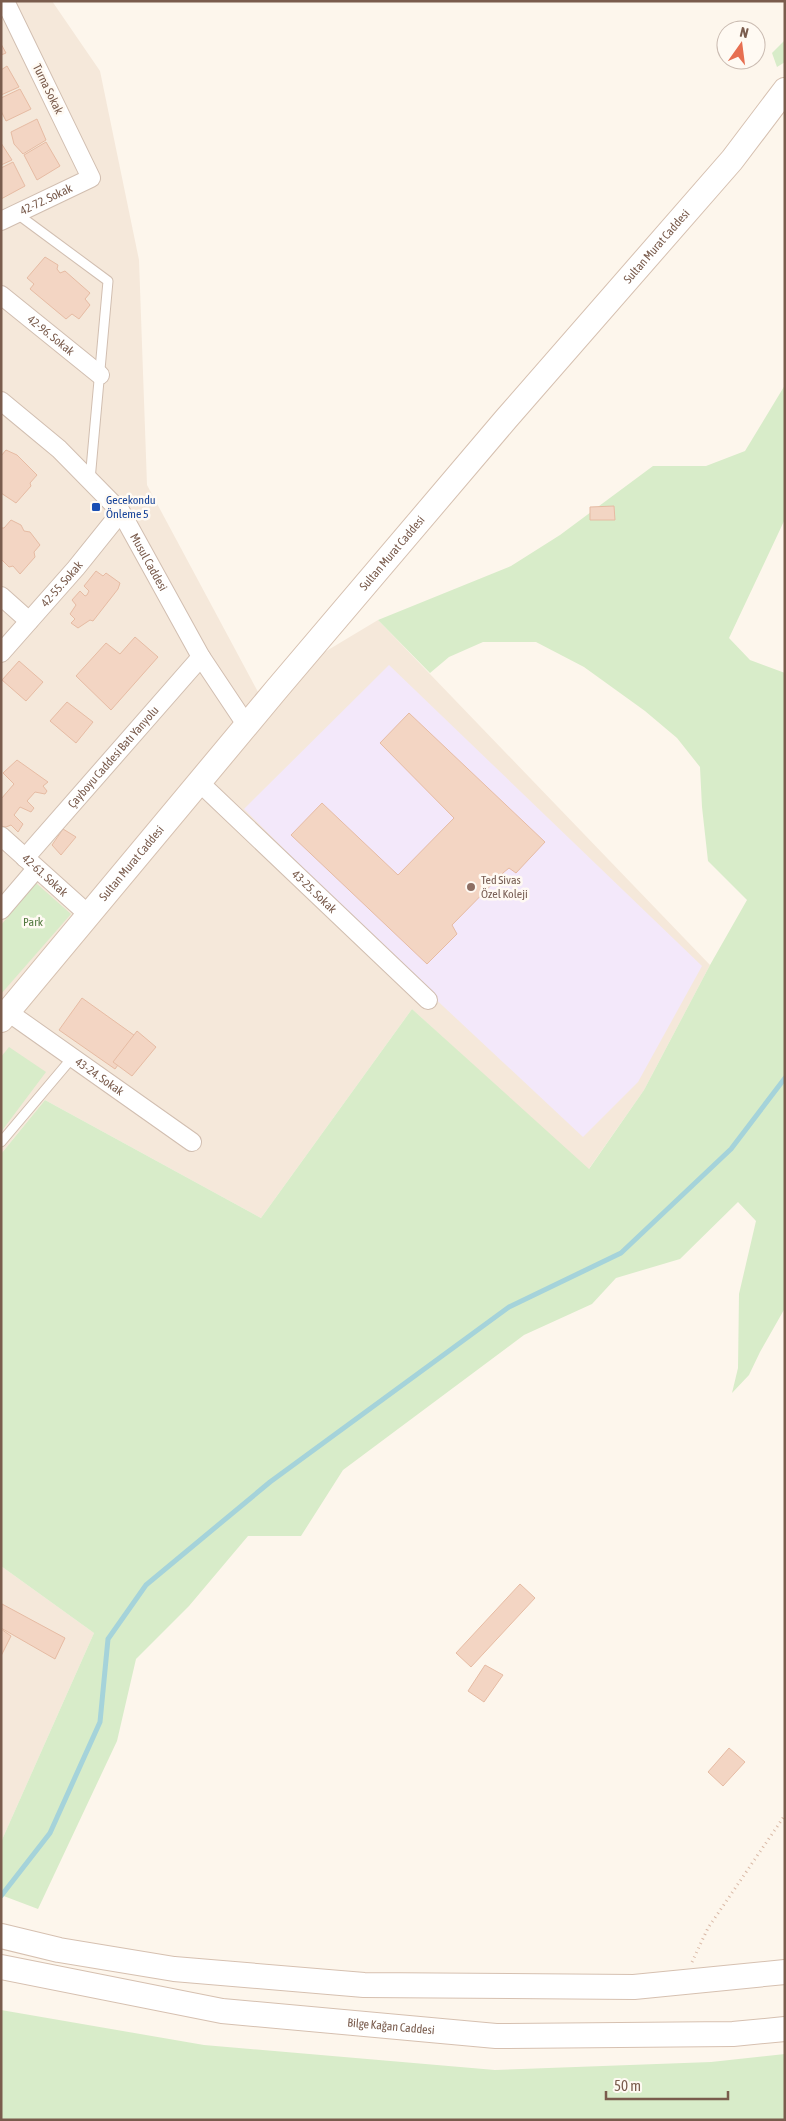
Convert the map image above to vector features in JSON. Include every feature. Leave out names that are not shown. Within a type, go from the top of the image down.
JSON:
[{"type":"main road","name":"Sultan Murat Caddesi","points":[[5,1016],[199,782],[506,419],[732,160],[785,90]]},
{"type":"main road","points":[[11,1939],[59,1950],[174,1969],[364,1985],[634,1987],[785,1972]]},
{"type":"main road","name":"Bilge Kağan Caddesi","points":[[6,1968],[222,2011],[496,2036],[732,2034],[785,2029]]},
{"type":"street","name":"Turna Sokak","points":[[5,1],[91,178]]},
{"type":"street","name":"42-72. Sokak","points":[[6,217],[91,178]]},
{"type":"street","name":"42-96. Sokak","points":[[1,295],[100,376]]},
{"type":"street","name":"Musul Caddesi","points":[[1,401],[59,449],[121,512],[201,657],[247,726]]},
{"type":"street","name":"42-55. Sokak","points":[[1,653],[121,512]]},
{"type":"street","points":[[1,596],[29,621]]},
{"type":"street","name":"Çayboyu Caddesi Batı Yanyolu","points":[[1,910],[30,863],[201,657]]},
{"type":"street","name":"43-25. Sokak","points":[[199,782],[428,1000]]},
{"type":"street","name":"42-61. Sokak","points":[[1,836],[89,915]]},
{"type":"street","name":"43-24. Sokak","points":[[5,1016],[72,1058],[192,1142]]},
{"type":"lane","points":[[6,217],[108,281],[90,480]]},
{"type":"lane","points":[[1,1142],[72,1058]]},
{"type":"path","points":[[682,1982],[708,1928],[785,1815]]},
{"type":"shaded area","points":[[1,1],[52,1],[100,71],[139,260],[147,485],[258,692],[378,620],[710,965],[644,1090],[588,1170],[412,1009],[261,1218],[45,1100],[1,1154]]},
{"type":"shaded area","name":"Ted Sivas Özel Koleji","points":[[389,665],[702,966],[638,1082],[583,1137],[413,978],[244,809]]},
{"type":"shaded area","points":[[1,1566],[94,1633],[1,1842]]},
{"type":"green space","points":[[785,40],[785,62],[777,67],[772,53]]},
{"type":"green space","points":[[785,385],[785,519],[729,638],[750,660],[785,673],[785,1308],[749,1375],[732,1393],[738,1368],[739,1294],[756,1221],[738,1202],[680,1259],[616,1278],[592,1304],[524,1335],[343,1470],[301,1536],[248,1536],[189,1606],[136,1659],[117,1741],[38,1909],[1,1895],[1,1842],[94,1633],[1,1566],[1,1154],[45,1100],[261,1218],[412,1009],[589,1169],[644,1090],[710,965],[747,900],[708,861],[700,767],[677,738],[645,711],[584,667],[536,642],[483,642],[449,657],[430,673],[378,620],[511,566],[560,535],[653,466],[706,466],[745,451]]},
{"type":"green space","name":"Park","points":[[36,883],[71,914],[1,994],[1,925]]},
{"type":"green space","points":[[9,1047],[46,1072],[1,1132],[1,1057]]},
{"type":"green space","points":[[1,2010],[204,2045],[495,2070],[711,2062],[785,2054],[785,2120],[1,2120]]},
{"type":"building","points":[[1,44],[6,53],[1,55]]},
{"type":"building","points":[[7,66],[19,87],[1,95],[1,70]]},
{"type":"building","points":[[20,89],[31,109],[6,121],[1,111],[1,98]]},
{"type":"building","points":[[37,119],[46,140],[23,154],[14,144],[11,132]]},
{"type":"building","points":[[46,142],[60,166],[37,180],[24,155]]},
{"type":"building","points":[[1,143],[12,160],[1,165]]},
{"type":"building","points":[[13,162],[25,186],[1,199],[1,168]]},
{"type":"building","points":[[45,257],[58,265],[57,269],[60,273],[65,271],[90,293],[85,299],[90,305],[79,319],[72,314],[66,319],[30,289],[34,284],[27,278]]},
{"type":"building","points":[[6,450],[17,455],[37,475],[30,483],[31,486],[16,503],[1,493],[1,456]]},
{"type":"building","points":[[614,506],[615,520],[590,520],[590,507]]},
{"type":"building","points":[[11,520],[21,525],[24,531],[30,532],[40,545],[34,552],[35,557],[20,574],[13,566],[9,567],[1,559],[1,528],[4,528]]},
{"type":"building","points":[[96,571],[103,576],[106,573],[120,583],[118,589],[93,621],[90,620],[78,628],[71,623],[75,619],[70,614],[76,605],[72,600],[80,591],[85,596],[87,595],[89,591],[84,586]]},
{"type":"building","points":[[135,637],[158,657],[111,710],[76,676],[106,643],[120,654]]},
{"type":"building","points":[[19,661],[43,682],[26,701],[2,680]]},
{"type":"building","points":[[67,702],[93,722],[76,743],[50,721]]},
{"type":"building","points":[[409,713],[545,842],[516,873],[509,868],[503,873],[452,925],[457,934],[427,964],[291,835],[322,803],[398,875],[454,818],[380,743]]},
{"type":"building","points":[[17,760],[48,782],[43,786],[47,791],[45,794],[35,792],[27,801],[34,808],[31,812],[20,807],[14,815],[23,824],[18,832],[11,825],[1,826],[1,799],[14,784],[3,773]]},
{"type":"building","points":[[63,829],[76,837],[61,855],[52,845]]},
{"type":"building","points":[[82,998],[138,1038],[115,1069],[59,1030]]},
{"type":"building","points":[[137,1031],[156,1047],[132,1076],[113,1062]]},
{"type":"building","points":[[520,1584],[535,1598],[471,1667],[456,1653]]},
{"type":"building","points":[[2,1604],[65,1638],[55,1659],[1,1628]]},
{"type":"building","points":[[1,1629],[11,1636],[1,1656]]},
{"type":"building","points":[[485,1665],[503,1675],[484,1702],[468,1691]]},
{"type":"building","points":[[729,1748],[745,1762],[723,1786],[708,1772]]},
{"type":"waterway","points":[[1,1896],[50,1833],[100,1722],[108,1639],[146,1585],[270,1482],[509,1307],[621,1253],[731,1149],[785,1078]]},
{"type":"place","name":"Gecekondu Önleme 5","points":[[96,507]]},
{"type":"place","name":"Ted Sivas Özel Koleji","points":[[471,887]]}]
